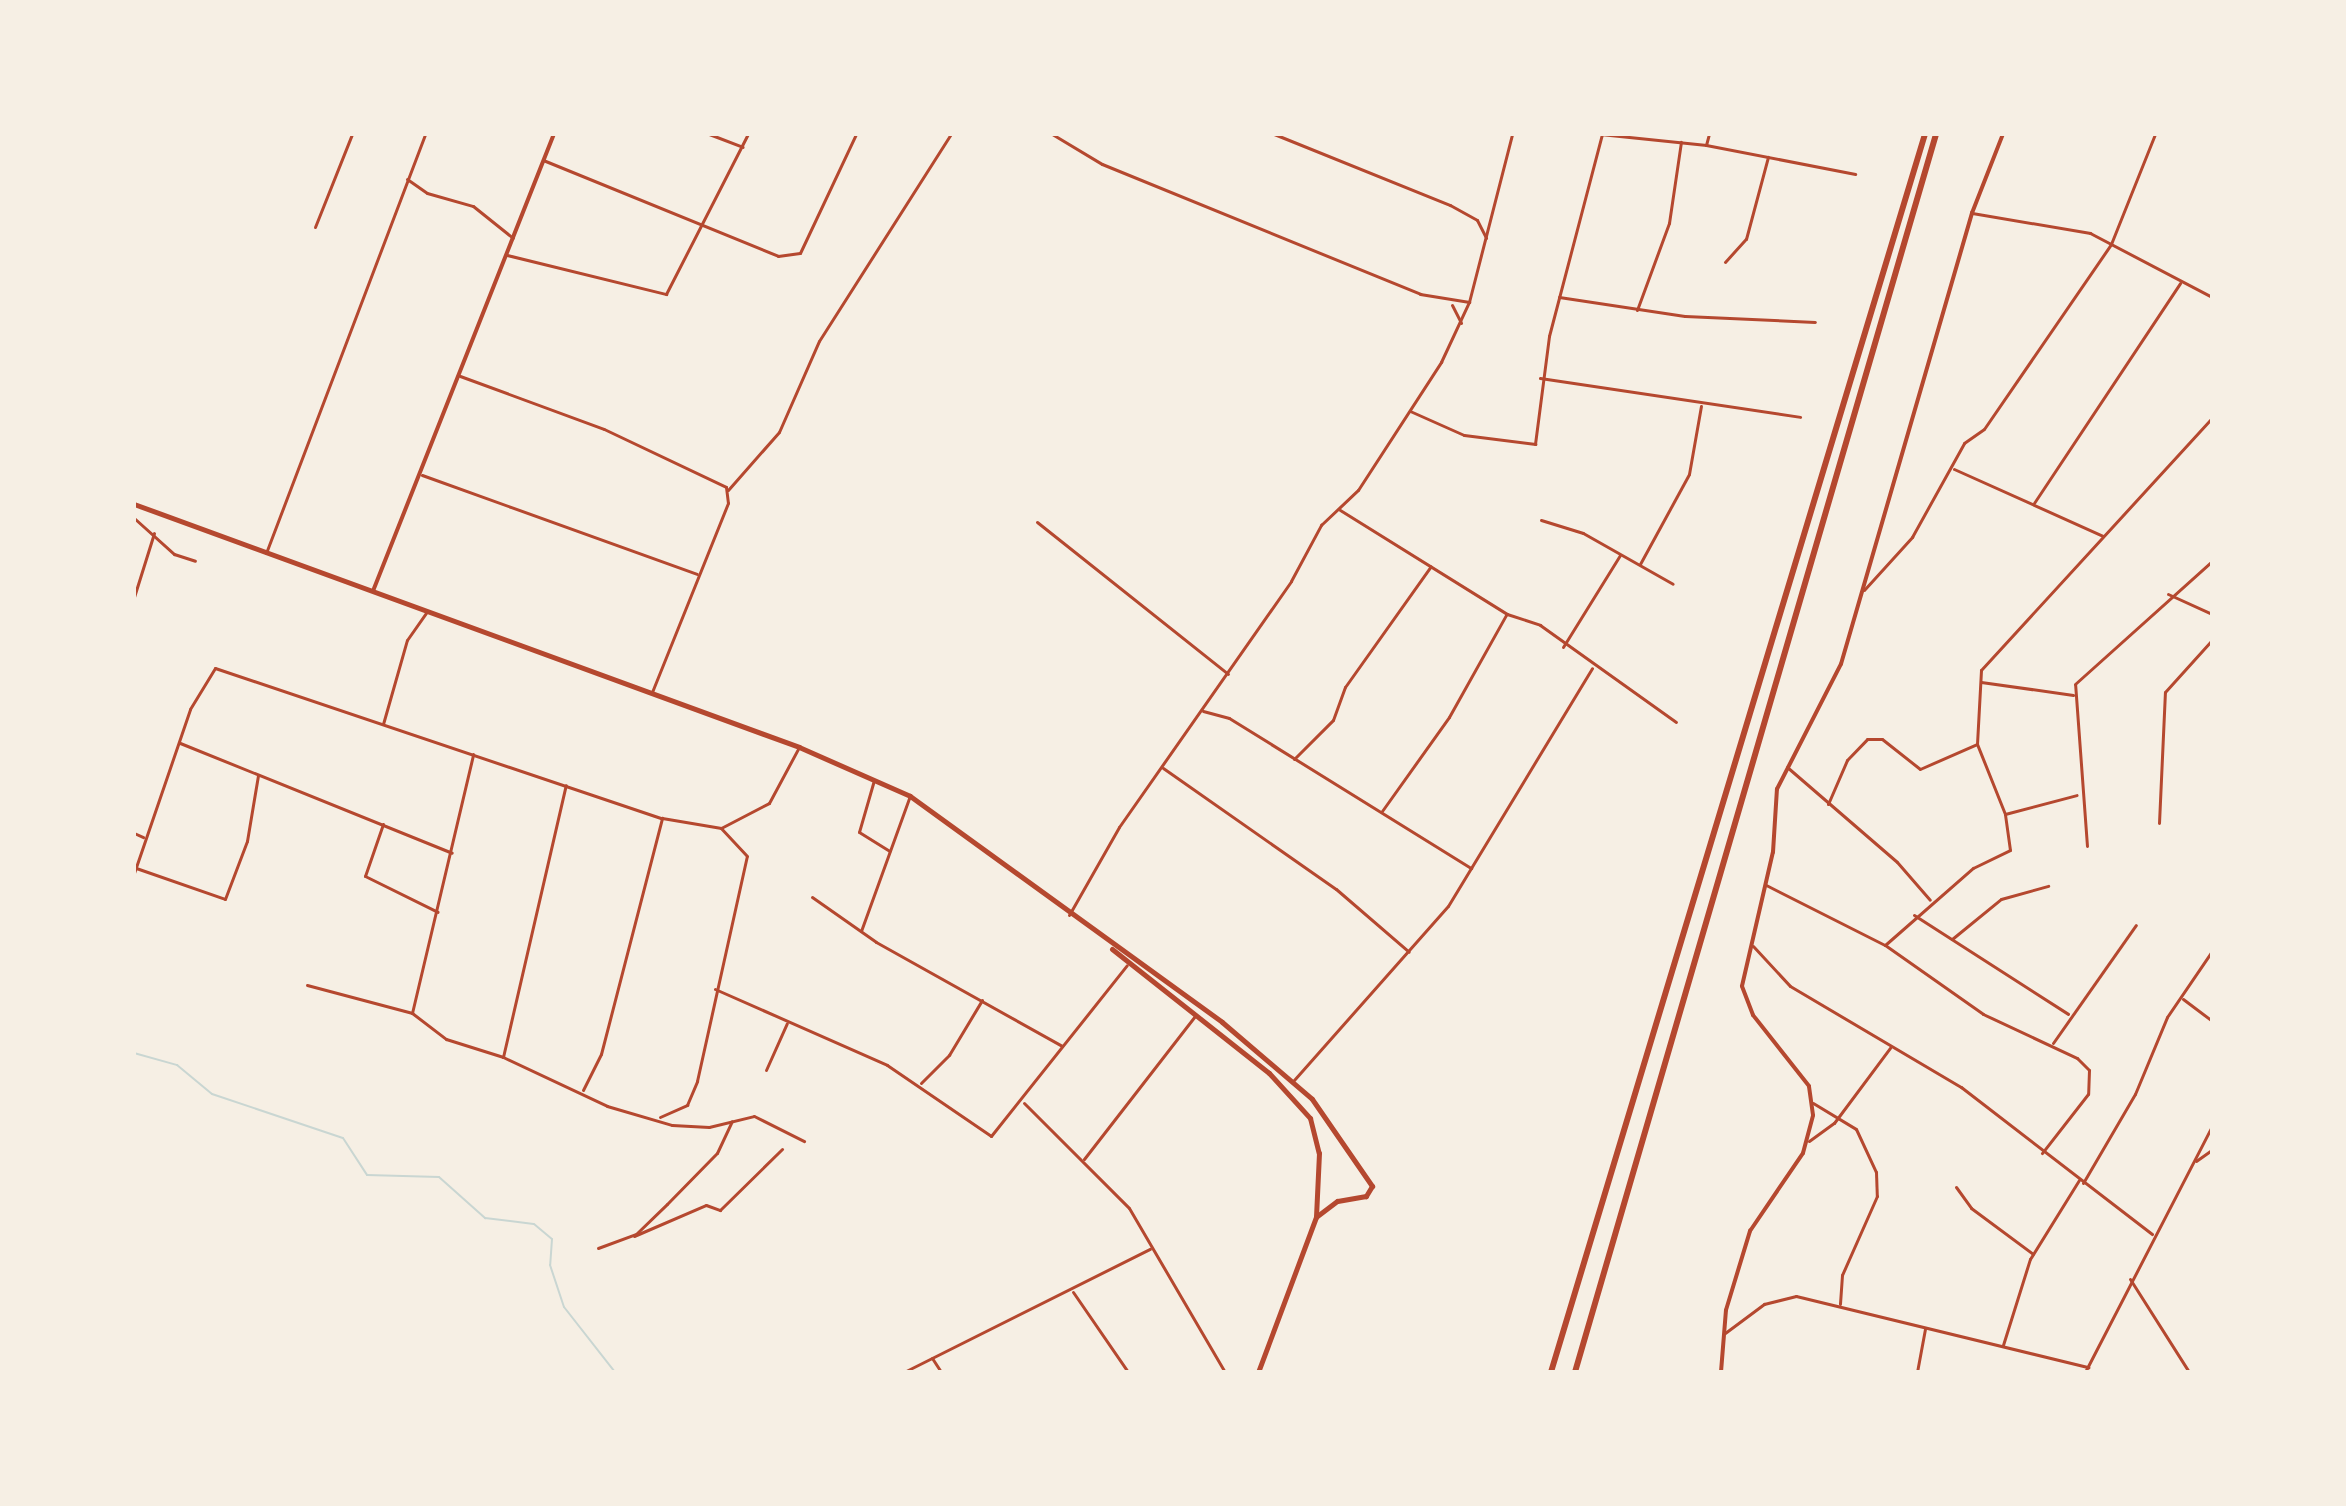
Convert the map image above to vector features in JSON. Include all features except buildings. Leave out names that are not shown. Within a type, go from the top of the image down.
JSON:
[{"type":"highway","points":[[1551,1372],[1925,134]]},
{"type":"highway","points":[[1575,1372],[1936,134]]},
{"type":"main road","points":[[134,504],[799,747],[910,796],[1294,1080],[1372,1186],[1366,1196],[1337,1201],[1316,1217]]},
{"type":"main road","points":[[1102,940],[1127,965],[1269,1073],[1310,1118],[1319,1153],[1316,1217],[1258,1372]]},
{"type":"street","points":[[315,227],[352,134]]},
{"type":"street","points":[[266,553],[425,134]]},
{"type":"street","points":[[373,591],[422,475],[554,134]]},
{"type":"street","points":[[709,134],[743,147]]},
{"type":"street","points":[[507,255],[666,294],[705,225],[748,134]]},
{"type":"street","points":[[542,159],[778,256],[800,253],[856,134]]},
{"type":"street","points":[[652,692],[728,490],[779,432],[819,341],[951,134]]},
{"type":"street","points":[[1052,134],[1102,164],[1452,305],[1469,302]]},
{"type":"street","points":[[1274,134],[1477,220],[1491,219]]},
{"type":"street","points":[[1410,411],[1464,435],[1531,447],[1543,421],[1540,378],[1601,134],[1706,145],[1855,174]]},
{"type":"street","points":[[1706,145],[1709,134]]},
{"type":"street","points":[[1809,1141],[1813,1103],[1799,1069],[1743,997],[1766,885],[1777,789],[1822,710],[1864,590],[1972,213],[2003,134]]},
{"type":"street","points":[[1864,590],[1887,572],[1954,469],[1964,443],[1984,429],[2111,244],[2155,134]]},
{"type":"street","points":[[1069,915],[1163,768],[1228,674],[1321,525],[1340,510],[1410,411],[1461,323],[1491,219],[1510,135]]},
{"type":"street","points":[[1637,310],[1669,223],[1681,142]]},
{"type":"street","points":[[1725,262],[1746,239],[1768,157]]},
{"type":"street","points":[[407,179],[427,193],[473,206],[513,238]]},
{"type":"street","points":[[1972,213],[2059,222],[2111,244],[2180,283],[2212,297]]},
{"type":"street","points":[[1477,220],[1486,238]]},
{"type":"street","points":[[2034,503],[2180,283]]},
{"type":"street","points":[[1559,297],[1637,310],[1815,322]]},
{"type":"street","points":[[1452,305],[1461,323]]},
{"type":"street","points":[[460,376],[604,429],[728,490]]},
{"type":"street","points":[[1540,378],[1701,406],[1800,417]]},
{"type":"street","points":[[1640,564],[1689,474],[1701,406]]},
{"type":"street","points":[[1885,945],[1930,900],[2010,850],[2005,814],[1977,744],[1979,682],[1986,663],[2212,418]]},
{"type":"street","points":[[1954,469],[2104,537]]},
{"type":"street","points":[[422,475],[697,574]]},
{"type":"street","points":[[1340,510],[1507,614],[1540,625],[1592,668],[1676,722]]},
{"type":"street","points":[[134,518],[155,531],[174,554],[195,561]]},
{"type":"street","points":[[1541,520],[1640,564],[1673,584]]},
{"type":"street","points":[[1037,522],[1228,674]]},
{"type":"street","points":[[134,597],[155,531]]},
{"type":"street","points":[[1563,647],[1620,555]]},
{"type":"street","points":[[2087,846],[2077,795],[2073,695],[2087,668],[2168,594],[2212,561]]},
{"type":"street","points":[[1294,759],[1333,720],[1345,687],[1431,566]]},
{"type":"street","points":[[2168,594],[2212,614]]},
{"type":"street","points":[[383,724],[407,640],[427,611]]},
{"type":"street","points":[[1382,811],[1449,717],[1507,614]]},
{"type":"street","points":[[2159,823],[2165,692],[2212,640]]},
{"type":"street","points":[[258,775],[247,841],[225,899],[135,870],[143,837],[201,684],[215,668],[662,818],[721,828],[769,803],[799,747]]},
{"type":"street","points":[[1294,1080],[1409,952],[1471,868],[1592,668]]},
{"type":"street","points":[[1979,682],[2073,695]]},
{"type":"street","points":[[1203,710],[1229,718],[1471,868]]},
{"type":"street","points":[[1828,804],[1847,760],[1867,739],[1882,739],[1920,769],[1977,744]]},
{"type":"street","points":[[180,743],[452,853]]},
{"type":"street","points":[[412,1013],[439,912],[473,754]]},
{"type":"street","points":[[1787,767],[1930,900]]},
{"type":"street","points":[[1163,768],[1324,880],[1409,952]]},
{"type":"street","points":[[874,778],[859,832],[890,851]]},
{"type":"street","points":[[503,1057],[566,785]]},
{"type":"street","points":[[2005,814],[2077,795]]},
{"type":"street","points":[[861,931],[910,796]]},
{"type":"street","points":[[583,1090],[601,1054],[662,818]]},
{"type":"street","points":[[383,824],[365,876],[439,912]]},
{"type":"street","points":[[660,1117],[687,1105],[747,856],[721,828]]},
{"type":"street","points":[[134,833],[143,837]]},
{"type":"street","points":[[1766,885],[1885,945],[1983,1014],[2053,1043],[2089,1070],[2090,1083],[2042,1153]]},
{"type":"street","points":[[1952,939],[2001,899],[2048,886]]},
{"type":"street","points":[[812,897],[861,931],[1063,1047]]},
{"type":"street","points":[[1914,915],[2068,1014]]},
{"type":"street","points":[[2053,1043],[2068,1014],[2136,925]]},
{"type":"street","points":[[1753,946],[1790,986],[1890,1048],[1961,1087],[2042,1153],[2152,1234]]},
{"type":"street","points":[[2003,1345],[2033,1254],[2081,1182],[2212,951]]},
{"type":"street","points":[[715,989],[921,1083],[991,1136],[1024,1103],[1127,965]]},
{"type":"street","points":[[307,985],[412,1013],[446,1039],[503,1057],[583,1090],[607,1106],[709,1127],[754,1116],[804,1141]]},
{"type":"street","points":[[2183,999],[2212,1021]]},
{"type":"street","points":[[921,1083],[949,1055],[982,1000]]},
{"type":"street","points":[[1084,1159],[1195,1016]]},
{"type":"street","points":[[766,1070],[787,1023]]},
{"type":"street","points":[[1721,1372],[1722,1335],[1750,1231],[1809,1141],[1840,1114],[1890,1048]]},
{"type":"street","points":[[1024,1103],[1129,1208],[1150,1249],[1225,1372]]},
{"type":"street","points":[[1813,1103],[1840,1114],[1871,1150],[1877,1196],[1842,1275],[1840,1304]]},
{"type":"street","points":[[627,1239],[704,1169],[732,1121]]},
{"type":"street","points":[[2085,1372],[2152,1234],[2212,1126]]},
{"type":"street","points":[[598,1248],[706,1205],[720,1210],[782,1149]]},
{"type":"street","points":[[2193,1163],[2212,1150]]},
{"type":"street","points":[[1956,1187],[1971,1208],[2033,1254]]},
{"type":"street","points":[[904,1372],[1073,1292],[1150,1249]]},
{"type":"street","points":[[2130,1279],[2189,1372]]},
{"type":"street","points":[[1073,1292],[1128,1372]]},
{"type":"street","points":[[1722,1335],[1777,1297],[1840,1304],[1925,1329],[2088,1367]]},
{"type":"street","points":[[1917,1372],[1925,1329]]},
{"type":"street","points":[[932,1358],[941,1372]]},
{"type":"waterway","points":[[134,1053],[177,1065],[212,1094],[343,1138],[367,1175],[439,1177],[485,1218],[534,1224],[552,1239],[550,1265],[564,1307],[615,1372]]}]
